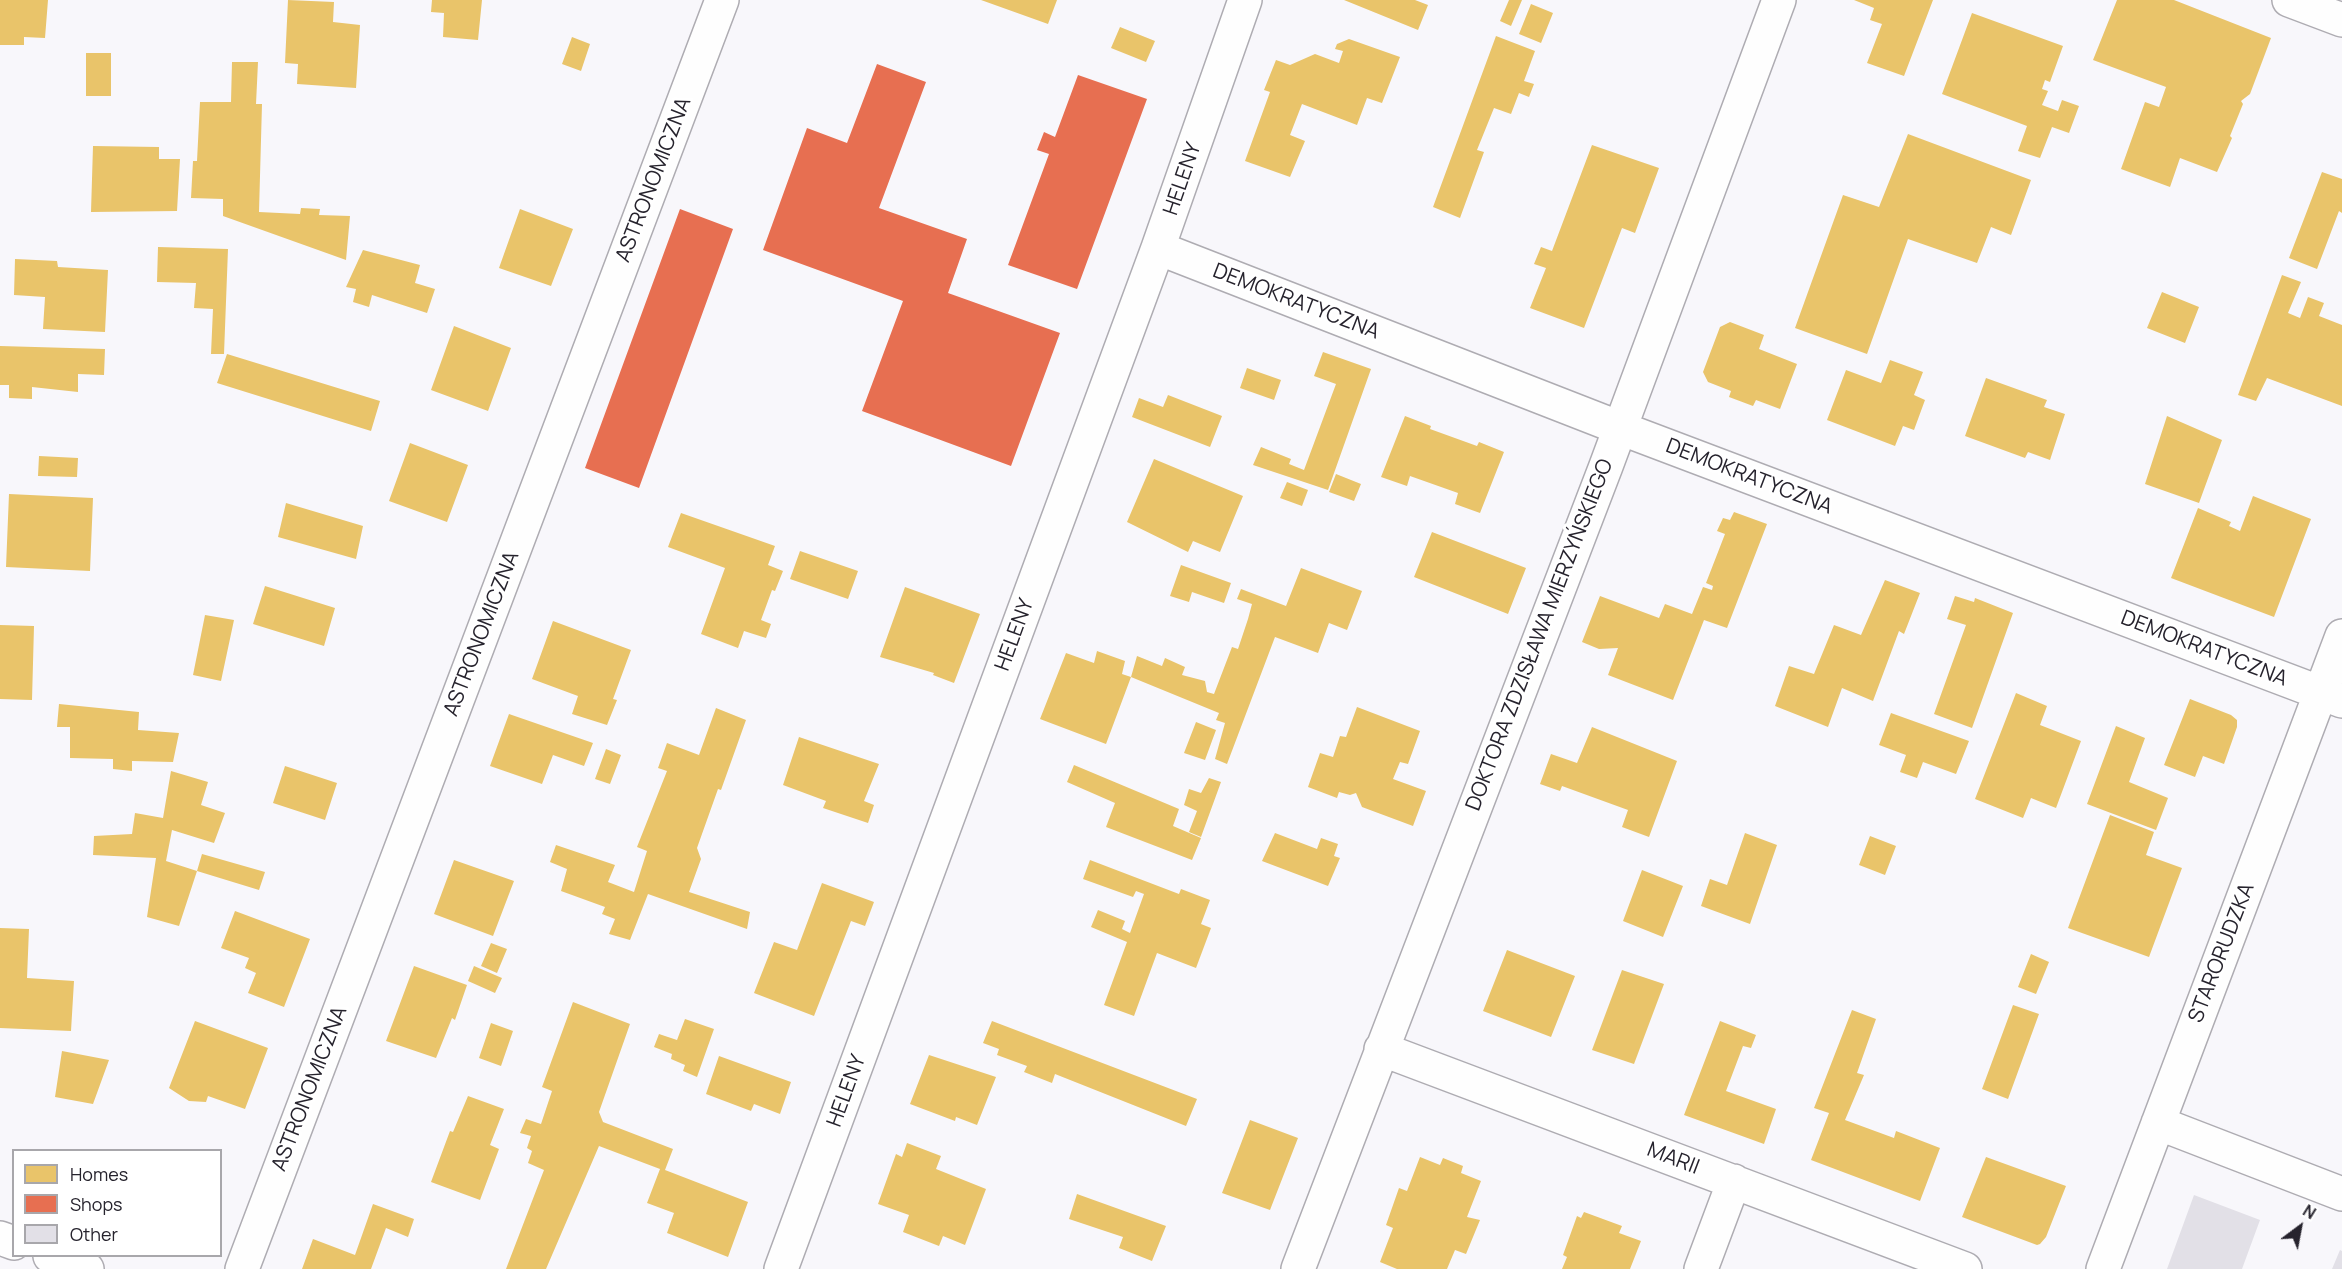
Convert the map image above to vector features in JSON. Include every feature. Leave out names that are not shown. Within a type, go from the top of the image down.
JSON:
[{"type":"street","name":"ASTRONOMICZNA","points":[[242,1269],[722,0]]},
{"type":"street","name":"HELENY","points":[[781,1269],[1158,248],[1245,0]]},
{"type":"street","name":"DOKTORA ZDZISŁAWA MIERZYŃSKIEGO","points":[[1298,1269],[1620,428],[1779,0]]},
{"type":"street","points":[[2289,0],[2342,20]]},
{"type":"street","name":"DEMOKRATYCZNA","points":[[1158,248],[1620,428],[2331,697]]},
{"type":"street","name":"STARORUDZKA","points":[[2103,1269],[2158,1123],[2331,697],[2342,636]]},
{"type":"street","name":"MARII","points":[[1381,1049],[1965,1269]]},
{"type":"street","points":[[2158,1123],[2342,1194]]},
{"type":"street","points":[[1701,1269],[1734,1181]]},
{"type":"street","points":[[53,1257],[87,1269]]},
{"type":"building: Homes","points":[[0,0],[48,0],[45,38],[24,37],[24,45],[0,45]]},
{"type":"building: Homes","points":[[288,0],[334,2],[333,22],[360,25],[356,88],[297,84],[298,64],[285,63]]},
{"type":"building: Homes","points":[[432,0],[482,0],[478,40],[443,37],[444,13],[431,12]]},
{"type":"building: Homes","points":[[981,0],[1057,0],[1048,24]]},
{"type":"building: Homes","points":[[1344,0],[1415,0],[1428,5],[1418,30]]},
{"type":"building: Homes","points":[[1509,0],[1522,0],[1511,26],[1500,21]]},
{"type":"building: Homes","points":[[1854,0],[1933,0],[1904,76],[1867,63],[1882,24],[1870,20],[1874,8]]},
{"type":"building: Homes","points":[[2117,0],[2174,0],[2271,38],[2250,94],[2241,101],[2243,104],[2230,136],[2232,138],[2217,172],[2180,158],[2170,187],[2121,169],[2145,102],[2159,107],[2166,87],[2093,60]]},
{"type":"building: Homes","points":[[1531,4],[1553,13],[1541,43],[1519,34]]},
{"type":"building: Homes","points":[[1972,13],[2063,46],[2050,82],[2045,80],[2042,89],[2048,91],[2042,105],[2058,111],[2062,100],[2079,106],[2069,133],[2052,127],[2040,158],[2018,151],[2027,126],[1942,94]]},
{"type":"building: Homes","points":[[1120,27],[1155,41],[1146,62],[1111,48]]},
{"type":"building: Homes","points":[[1496,36],[1535,51],[1524,81],[1534,84],[1529,97],[1519,93],[1511,114],[1494,108],[1477,150],[1484,152],[1460,218],[1433,207]]},
{"type":"building: Homes","points":[[572,37],[590,44],[581,71],[562,64]]},
{"type":"building: Homes","points":[[1349,39],[1400,57],[1382,103],[1367,98],[1357,125],[1302,104],[1290,135],[1305,141],[1290,177],[1245,161],[1270,92],[1264,90],[1276,60],[1290,65],[1315,54],[1339,63],[1343,51],[1335,49],[1337,44]]},
{"type":"building: Homes","points":[[86,53],[111,53],[111,96],[86,96]]},
{"type":"building: Homes","points":[[232,62],[258,62],[256,104],[262,104],[259,212],[300,214],[301,208],[320,209],[319,215],[350,216],[346,260],[223,216],[223,199],[191,198],[193,161],[197,161],[200,102],[231,102]]},
{"type":"building: Homes","points":[[1908,134],[2031,180],[2011,235],[1991,227],[1977,263],[1908,239],[1867,354],[1795,328],[1843,195],[1879,207]]},
{"type":"building: Homes","points":[[1592,145],[1659,168],[1635,233],[1622,228],[1584,328],[1530,308],[1546,268],[1534,264],[1541,247],[1552,251]]},
{"type":"building: Homes","points":[[93,146],[159,147],[159,159],[180,159],[177,211],[91,212]]},
{"type":"building: Homes","points":[[2322,172],[2342,179],[2342,213],[2339,211],[2317,269],[2289,258]]},
{"type":"building: Homes","points":[[520,209],[573,229],[551,286],[499,268]]},
{"type":"building: Homes","points":[[158,247],[228,249],[224,354],[211,354],[213,309],[194,308],[196,283],[157,282]]},
{"type":"building: Homes","points":[[363,250],[420,265],[415,283],[435,289],[427,313],[372,295],[369,307],[353,302],[356,289],[346,287]]},
{"type":"building: Homes","points":[[15,259],[57,261],[58,267],[108,270],[105,332],[43,329],[45,297],[14,295]]},
{"type":"building: Homes","points":[[2282,275],[2301,282],[2288,313],[2300,318],[2308,297],[2324,303],[2319,316],[2342,325],[2342,406],[2267,378],[2256,401],[2238,395]]},
{"type":"building: Homes","points":[[2162,292],[2199,307],[2185,343],[2147,328]]},
{"type":"building: Homes","points":[[1730,322],[1764,335],[1759,349],[1797,364],[1780,409],[1756,400],[1753,406],[1729,397],[1731,391],[1708,382],[1703,372],[1720,327]]},
{"type":"building: Homes","points":[[454,326],[511,348],[488,411],[431,390]]},
{"type":"building: Homes","points":[[0,346],[105,349],[104,375],[78,374],[78,392],[32,387],[32,399],[9,398],[9,385],[0,385]]},
{"type":"building: Homes","points":[[1323,352],[1371,369],[1328,490],[1253,465],[1261,447],[1291,459],[1289,464],[1304,470],[1336,384],[1314,376]]},
{"type":"building: Homes","points":[[227,354],[380,401],[371,431],[217,383]]},
{"type":"building: Homes","points":[[1890,360],[1923,372],[1914,395],[1925,400],[1914,430],[1903,426],[1895,446],[1827,420],[1846,370],[1881,383]]},
{"type":"building: Homes","points":[[1247,368],[1281,380],[1274,400],[1240,388]]},
{"type":"building: Homes","points":[[1986,378],[2047,400],[2044,407],[2065,414],[2050,460],[2028,452],[2025,458],[1965,436]]},
{"type":"building: Homes","points":[[1168,395],[1222,416],[1210,447],[1132,417],[1139,398],[1163,407]]},
{"type":"building: Homes","points":[[1405,416],[1431,426],[1430,429],[1477,446],[1479,442],[1504,452],[1480,513],[1455,504],[1458,493],[1410,476],[1407,486],[1381,477]]},
{"type":"building: Homes","points":[[2167,416],[2222,440],[2199,503],[2145,484]]},
{"type":"building: Homes","points":[[410,443],[468,465],[447,522],[389,501]]},
{"type":"building: Homes","points":[[39,456],[78,458],[77,477],[38,476]]},
{"type":"building: Homes","points":[[1154,459],[1243,496],[1220,552],[1193,541],[1188,552],[1127,522]]},
{"type":"building: Homes","points":[[1336,474],[1361,484],[1354,501],[1329,492]]},
{"type":"building: Homes","points":[[1287,482],[1308,490],[1302,506],[1280,498]]},
{"type":"building: Homes","points":[[9,494],[93,498],[90,571],[6,567]]},
{"type":"building: Homes","points":[[2253,496],[2311,519],[2274,617],[2171,578],[2198,508],[2231,522],[2229,526],[2240,531]]},
{"type":"building: Homes","points":[[286,503],[363,526],[356,559],[278,537]]},
{"type":"building: Homes","points":[[1734,512],[1767,524],[1727,628],[1704,620],[1673,700],[1608,675],[1618,648],[1599,649],[1582,642],[1600,596],[1659,618],[1665,604],[1692,614],[1703,587],[1712,590],[1713,586],[1706,583],[1725,534],[1717,531],[1723,518],[1730,520]]},
{"type":"building: Homes","points":[[681,513],[775,546],[768,565],[783,571],[775,591],[772,590],[761,620],[771,624],[766,638],[744,631],[738,648],[701,634],[725,568],[668,547]]},
{"type":"building: Homes","points":[[1432,532],[1526,568],[1508,614],[1414,577]]},
{"type":"building: Homes","points":[[800,551],[858,571],[848,599],[790,579]]},
{"type":"building: Homes","points":[[1181,565],[1231,583],[1224,603],[1192,592],[1189,602],[1170,596]]},
{"type":"building: Homes","points":[[1301,568],[1362,591],[1347,630],[1329,623],[1318,653],[1275,637],[1227,764],[1215,759],[1225,723],[1216,720],[1219,713],[1131,677],[1137,656],[1162,666],[1165,658],[1185,667],[1182,675],[1205,681],[1207,692],[1214,694],[1232,647],[1238,649],[1252,604],[1237,599],[1241,589],[1286,606]]},
{"type":"building: Homes","points":[[1885,580],[1920,593],[1904,634],[1899,631],[1873,701],[1842,688],[1828,727],[1775,706],[1789,666],[1814,674],[1834,625],[1861,635]]},
{"type":"building: Homes","points":[[265,586],[335,608],[324,646],[253,624]]},
{"type":"building: Homes","points":[[905,587],[980,614],[954,683],[933,675],[934,673],[880,657]]},
{"type":"building: Homes","points":[[1955,596],[1974,602],[1975,598],[2013,613],[1972,728],[1934,714],[1966,625],[1947,619]]},
{"type":"building: Homes","points":[[205,615],[234,620],[221,681],[193,675]]},
{"type":"building: Homes","points":[[553,621],[631,650],[613,699],[617,700],[607,725],[572,714],[578,696],[532,679]]},
{"type":"building: Homes","points":[[0,625],[34,626],[32,700],[0,699]]},
{"type":"building: Homes","points":[[1097,651],[1125,661],[1122,674],[1131,677],[1106,744],[1040,719],[1066,653],[1094,663]]},
{"type":"building: Homes","points":[[2016,693],[2047,706],[2040,725],[2081,741],[2056,808],[2031,798],[2023,818],[1975,799]]},
{"type":"building: Homes","points":[[2190,699],[2231,715],[2237,720],[2237,727],[2224,764],[2203,756],[2195,777],[2164,765]]},
{"type":"building: Homes","points":[[59,704],[139,712],[138,730],[179,733],[173,762],[132,761],[132,771],[113,769],[113,759],[70,758],[70,727],[57,727]]},
{"type":"building: Homes","points":[[1357,707],[1420,731],[1408,764],[1400,762],[1393,779],[1426,791],[1413,826],[1362,807],[1356,793],[1350,795],[1339,792],[1337,798],[1308,787],[1320,753],[1333,757],[1340,736],[1346,737]]},
{"type":"building: Homes","points":[[716,708],[746,720],[697,848],[701,859],[689,892],[750,912],[747,929],[648,894],[630,940],[609,934],[615,919],[602,914],[605,907],[561,891],[567,869],[550,862],[556,845],[615,865],[608,882],[634,892],[647,851],[637,847],[667,771],[658,768],[667,743],[699,755]]},
{"type":"building: Homes","points":[[1891,713],[1969,741],[1956,774],[1923,762],[1917,778],[1900,772],[1906,755],[1879,745]]},
{"type":"building: Homes","points":[[509,714],[593,743],[584,766],[553,755],[542,784],[490,766]]},
{"type":"building: Homes","points":[[1196,722],[1216,730],[1205,760],[1184,753]]},
{"type":"building: Homes","points":[[2116,726],[2145,738],[2129,782],[2168,798],[2156,830],[2087,804]]},
{"type":"building: Homes","points":[[1592,727],[1677,761],[1649,837],[1622,827],[1628,810],[1562,786],[1560,791],[1540,784],[1551,754],[1577,763]]},
{"type":"building: Homes","points":[[799,737],[879,764],[864,801],[874,805],[868,823],[823,808],[826,801],[783,785]]},
{"type":"building: Homes","points":[[606,749],[621,755],[610,784],[595,779]]},
{"type":"building: Homes","points":[[1074,765],[1179,809],[1173,826],[1201,838],[1192,860],[1106,827],[1115,803],[1067,782]]},
{"type":"building: Homes","points":[[285,766],[337,783],[325,820],[273,803]]},
{"type":"building: Homes","points":[[171,771],[208,782],[201,805],[225,813],[214,843],[172,830],[166,861],[197,871],[179,926],[147,917],[156,858],[93,855],[94,836],[132,834],[135,813],[163,818]]},
{"type":"building: Homes","points":[[1209,778],[1221,782],[1201,837],[1189,832],[1197,811],[1184,805],[1189,789],[1201,793]]},
{"type":"building: Homes","points":[[2110,815],[2154,832],[2146,855],[2182,868],[2149,957],[2068,928]]},
{"type":"building: Homes","points":[[1275,833],[1317,849],[1321,838],[1338,844],[1334,856],[1340,858],[1328,886],[1262,861]]},
{"type":"building: Homes","points":[[1745,833],[1777,845],[1750,924],[1701,906],[1710,879],[1727,885]]},
{"type":"building: Homes","points":[[1870,836],[1896,846],[1885,875],[1859,865]]},
{"type":"building: Homes","points":[[202,854],[265,872],[259,890],[197,871]]},
{"type":"building: Homes","points":[[454,860],[514,881],[493,936],[434,914]]},
{"type":"building: Homes","points":[[1090,860],[1179,894],[1181,889],[1210,900],[1201,924],[1211,928],[1196,968],[1157,953],[1134,1016],[1104,1005],[1127,942],[1091,927],[1098,910],[1125,921],[1122,929],[1130,933],[1144,894],[1136,891],[1133,897],[1083,879]]},
{"type":"building: Homes","points":[[1642,870],[1683,886],[1663,937],[1623,921]]},
{"type":"building: Homes","points":[[822,883],[874,902],[865,926],[851,921],[814,1016],[754,993],[774,942],[797,950]]},
{"type":"building: Homes","points":[[235,911],[310,939],[284,1007],[248,993],[256,973],[245,968],[249,958],[221,948]]},
{"type":"building: Homes","points":[[0,928],[29,929],[27,978],[74,981],[71,1031],[0,1028]]},
{"type":"building: Homes","points":[[491,943],[507,949],[497,973],[481,966]]},
{"type":"building: Homes","points":[[1507,950],[1575,976],[1551,1037],[1483,1011]]},
{"type":"building: Homes","points":[[2031,954],[2049,962],[2036,994],[2018,987]]},
{"type":"building: Homes","points":[[414,966],[467,985],[455,1020],[452,1018],[436,1058],[386,1041]]},
{"type":"building: Homes","points":[[474,966],[502,978],[495,993],[468,981]]},
{"type":"building: Homes","points":[[1622,970],[1664,984],[1634,1064],[1592,1050]]},
{"type":"building: Homes","points":[[573,1002],[630,1024],[599,1112],[603,1122],[673,1149],[665,1170],[748,1202],[728,1257],[667,1233],[674,1213],[647,1203],[660,1169],[599,1146],[546,1269],[506,1269],[544,1170],[528,1163],[532,1151],[527,1148],[531,1136],[520,1133],[526,1119],[541,1124],[552,1091],[542,1087]]},
{"type":"building: Homes","points":[[2013,1005],[2039,1014],[2008,1099],[1982,1089]]},
{"type":"building: Homes","points":[[1852,1010],[1876,1019],[1857,1073],[1864,1075],[1845,1120],[1894,1138],[1896,1131],[1940,1148],[1920,1201],[1811,1160],[1829,1113],[1814,1108]]},
{"type":"building: Homes","points":[[685,1019],[714,1029],[697,1077],[683,1071],[685,1065],[671,1059],[672,1054],[654,1047],[659,1034],[677,1040]]},
{"type":"building: Homes","points":[[195,1021],[268,1048],[245,1109],[208,1096],[206,1102],[189,1101],[169,1088]]},
{"type":"building: Homes","points":[[992,1021],[1197,1099],[1186,1126],[1055,1074],[1052,1083],[1024,1072],[1027,1066],[997,1055],[999,1049],[983,1043]]},
{"type":"building: Homes","points":[[1720,1021],[1756,1035],[1751,1048],[1743,1046],[1726,1091],[1776,1109],[1764,1144],[1684,1115]]},
{"type":"building: Homes","points":[[491,1023],[513,1031],[501,1066],[479,1058]]},
{"type":"building: Homes","points":[[62,1051],[109,1060],[93,1104],[55,1097]]},
{"type":"building: Homes","points":[[929,1055],[996,1077],[977,1125],[956,1117],[955,1121],[910,1104]]},
{"type":"building: Homes","points":[[719,1056],[791,1082],[780,1114],[754,1104],[751,1111],[706,1094]]},
{"type":"building: Homes","points":[[468,1096],[504,1109],[490,1145],[499,1149],[480,1200],[431,1182],[450,1131],[453,1132]]},
{"type":"building: Homes","points":[[1250,1120],[1298,1138],[1270,1210],[1222,1193]]},
{"type":"building: Homes","points":[[907,1143],[941,1156],[936,1169],[986,1189],[965,1245],[943,1236],[939,1246],[903,1232],[909,1215],[878,1204],[896,1154],[902,1157]]},
{"type":"building: Homes","points":[[1420,1157],[1440,1165],[1443,1158],[1463,1166],[1461,1173],[1481,1181],[1467,1217],[1480,1220],[1466,1254],[1455,1250],[1447,1269],[1397,1269],[1380,1262],[1393,1228],[1386,1225],[1399,1188],[1407,1191]]},
{"type":"building: Homes","points":[[1986,1157],[2066,1186],[2046,1237],[2040,1244],[2037,1245],[1962,1217]]},
{"type":"building: Homes","points":[[1077,1194],[1166,1226],[1152,1261],[1119,1248],[1123,1237],[1069,1219]]},
{"type":"building: Homes","points":[[373,1204],[414,1219],[408,1237],[386,1228],[371,1269],[302,1269],[313,1239],[355,1255]]},
{"type":"building: Homes","points":[[1584,1212],[1622,1226],[1619,1233],[1641,1241],[1630,1269],[1562,1269],[1567,1257],[1563,1255],[1577,1216],[1581,1218]]},
{"type":"building: Shops","points":[[877,64],[926,82],[879,208],[967,239],[948,293],[1060,333],[1011,466],[862,411],[903,301],[763,250],[807,128],[847,143]]},
{"type":"building: Shops","points":[[1078,75],[1147,99],[1077,289],[1008,265],[1049,154],[1037,150],[1044,132],[1055,137]]},
{"type":"building: Shops","points":[[680,209],[733,229],[639,488],[585,468]]},
{"type":"building: Other","points":[[2194,1195],[2260,1220],[2242,1269],[2167,1269]]},
{"type":"building: Other","points":[[2340,1250],[2342,1251],[2342,1269],[2332,1269]]}]
